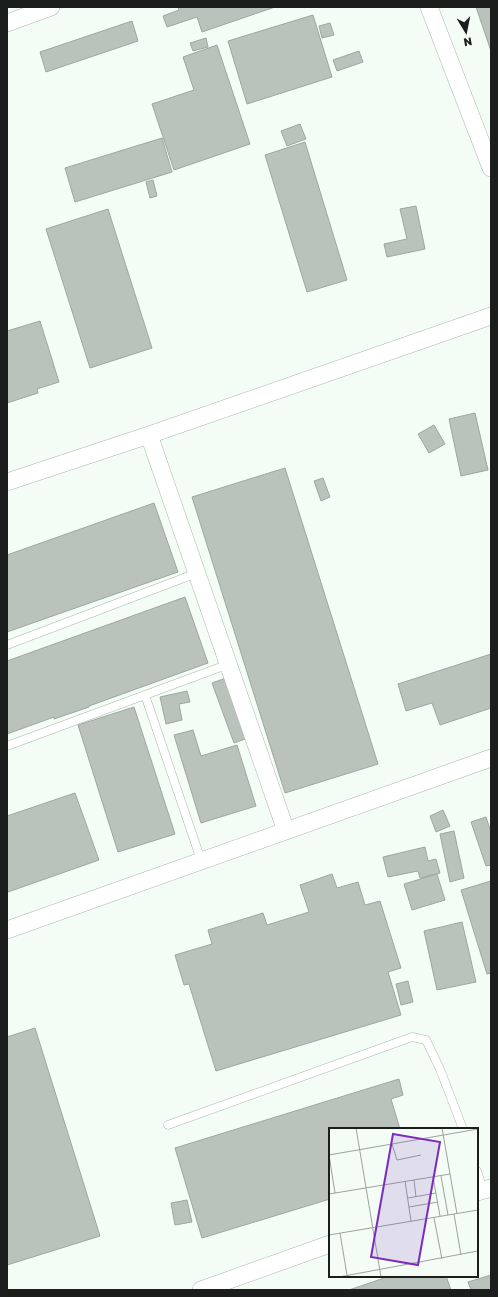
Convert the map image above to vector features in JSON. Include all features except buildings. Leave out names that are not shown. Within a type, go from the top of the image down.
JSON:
[{"type":"street","points":[[7,23],[52,7]]},
{"type":"street","points":[[429,7],[491,168]]},
{"type":"street","points":[[7,482],[149,435],[491,316]]},
{"type":"street","points":[[149,435],[286,831]]},
{"type":"street","points":[[8,926],[286,831],[491,758]]},
{"type":"street","points":[[200,1290],[329,1244]]},
{"type":"lane","points":[[7,645],[197,573]]},
{"type":"lane","points":[[7,746],[229,664]]},
{"type":"lane","points":[[145,695],[201,860]]},
{"type":"lane","points":[[168,1125],[412,1037],[426,1040],[440,1069],[463,1128]]},
{"type":"lane","points":[[478,1174],[484,1190]]}]
